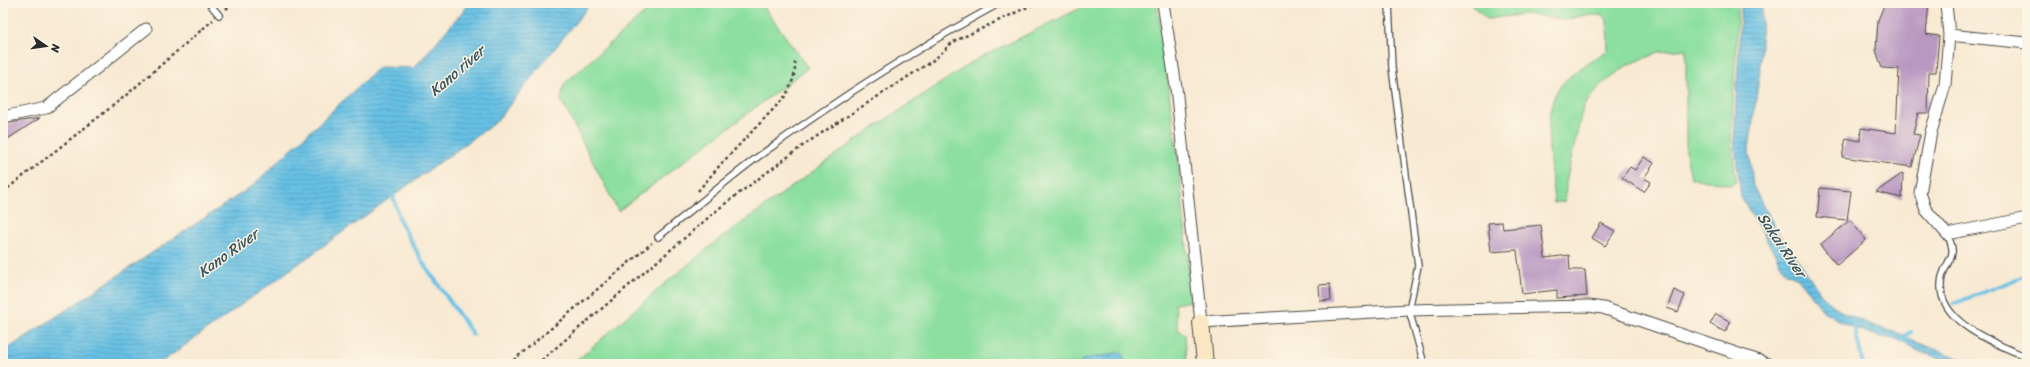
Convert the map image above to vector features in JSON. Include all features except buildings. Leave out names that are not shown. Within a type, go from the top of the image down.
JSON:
[{"type":"street","points":[[1163,3],[1176,87],[1205,364]]},
{"type":"street","points":[[1946,3],[1949,35],[1945,85],[1931,132],[1920,194],[1926,210],[1947,234],[2027,218]]},
{"type":"street","points":[[3,117],[46,108],[146,29]]},
{"type":"street","points":[[1949,35],[2027,43]]},
{"type":"street","points":[[1201,322],[1408,310],[1589,306],[1603,308],[1768,364]]},
{"type":"lane","points":[[208,3],[219,15]]},
{"type":"lane","points":[[658,237],[756,160],[867,82],[952,29],[1000,3]]},
{"type":"lane","points":[[1389,3],[1392,68],[1418,266],[1408,310],[1424,364]]},
{"type":"lane","points":[[1947,234],[1952,243],[1952,254],[1949,265],[1942,276],[1941,287],[1944,302],[1950,313],[1982,337],[2027,357]]},
{"type":"path","points":[[3,192],[124,97],[233,3]]},
{"type":"path","points":[[537,364],[722,206],[805,144],[935,59],[953,42],[1036,3]]},
{"type":"path","points":[[1081,3],[1083,7]]},
{"type":"path","points":[[697,192],[721,164],[784,99],[790,90],[794,76],[794,61]]},
{"type":"path","points":[[509,364],[658,237]]},
{"type":"green space","points":[[656,3],[761,3],[808,68],[618,211],[561,100],[564,84]]},
{"type":"green space","points":[[1091,3],[1157,3],[1179,167],[1192,301],[1175,304],[1178,329],[1185,335],[1187,364],[573,364],[656,291],[717,241],[866,133],[977,59]]},
{"type":"green space","points":[[1469,3],[1738,3],[1731,141],[1736,182],[1731,185],[1691,178],[1686,154],[1686,49],[1659,52],[1626,66],[1600,86],[1583,107],[1566,182],[1565,201],[1554,203],[1549,144],[1550,113],[1553,99],[1559,88],[1568,78],[1608,50],[1607,20],[1602,15],[1585,15],[1564,20],[1525,14],[1487,19]]},
{"type":"water","points":[[470,3],[591,3],[496,122],[159,364],[3,364],[3,352],[251,187],[379,67],[414,68]]},
{"type":"water","name":"Sakai River","points":[[1741,3],[1761,3],[1762,8],[1760,70],[1749,149],[1753,186],[1783,242],[1801,264],[1823,297],[1843,313],[1877,327],[1901,334],[1916,342],[1975,364],[1964,364],[1920,352],[1899,340],[1876,336],[1843,323],[1823,311],[1798,278],[1786,273],[1741,197],[1734,141]]},
{"type":"water","points":[[1122,352],[1125,364],[1082,364],[1081,360]]},
{"type":"waterway","points":[[392,192],[400,221],[422,261],[473,335]]},
{"type":"waterway","points":[[1953,304],[2027,275]]},
{"type":"waterway","points":[[1854,325],[1863,364]]},
{"type":"waterway","points":[[1901,338],[1911,332]]},
{"type":"water label","name":"Kano river","points":[[457,71]]},
{"type":"water label","name":"Kano River","points":[[228,253]]}]
